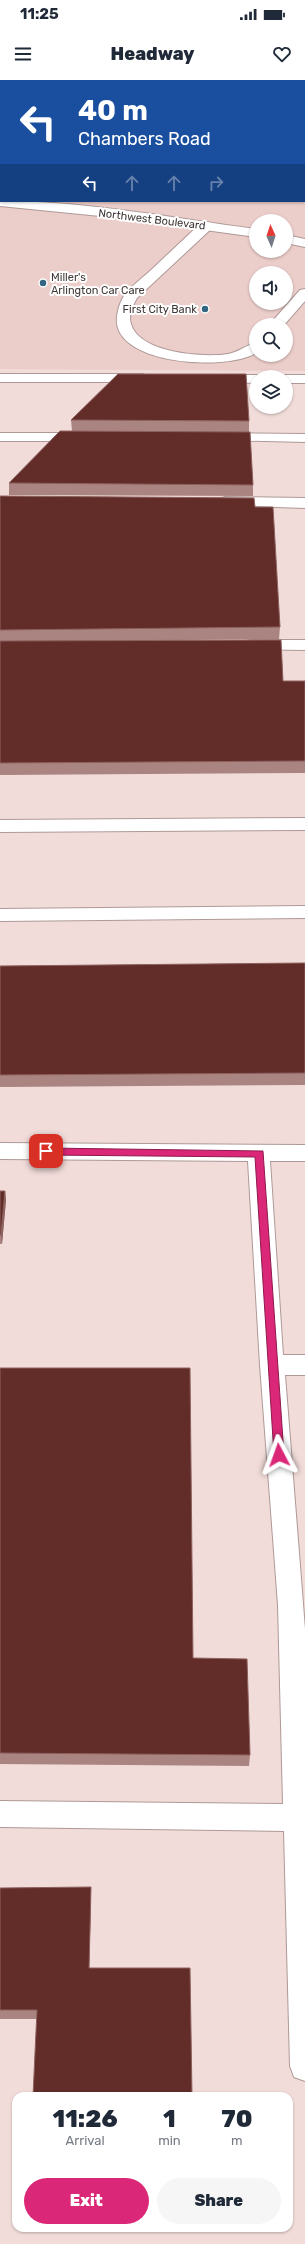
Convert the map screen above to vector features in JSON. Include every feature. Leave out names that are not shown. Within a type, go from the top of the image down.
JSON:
[{"type":"main road","name":"Northwest Boulevard","points":[[0,202],[249,232]]},
{"type":"main road","points":[[206,226],[131,296],[124,308],[124,325],[134,340],[159,352],[186,358],[216,360],[241,356],[249,351]]},
{"type":"main road","points":[[293,240],[305,243]]},
{"type":"main road","points":[[282,318],[305,293]]},
{"type":"main road","points":[[0,378],[155,378]]},
{"type":"main road","points":[[202,378],[249,379]]},
{"type":"main road","points":[[293,379],[305,379]]},
{"type":"main road","points":[[0,437],[102,437]]},
{"type":"main road","points":[[203,437],[305,438]]},
{"type":"main road","points":[[211,502],[305,503]]},
{"type":"main road","points":[[235,645],[305,644]]},
{"type":"main road","points":[[0,826],[305,824]]},
{"type":"main road","points":[[0,915],[305,912]]},
{"type":"main road","points":[[0,1151],[305,1153]]},
{"type":"main road","points":[[260,1153],[272,1365],[298,1604],[296,1818],[301,1865],[305,2066]]},
{"type":"main road","points":[[272,1365],[305,1365]]},
{"type":"main road","points":[[0,1814],[296,1818]]},
{"type":"shaded area","points":[[0,202],[305,202],[305,371],[0,369]]},
{"type":"building","points":[[118,374],[246,374],[249,421],[71,420]]},
{"type":"building","points":[[60,431],[250,432],[253,485],[9,483]]},
{"type":"building","points":[[0,496],[254,498],[255,507],[273,507],[280,627],[0,630]]},
{"type":"building","points":[[281,640],[283,681],[305,681],[305,761],[0,763],[0,641]]},
{"type":"building","points":[[305,963],[305,1073],[0,1075],[0,966]]},
{"type":"building","points":[[0,1191],[5,1191],[1,1235],[0,1235]]},
{"type":"building","points":[[0,1368],[190,1368],[193,1658],[247,1659],[250,1755],[0,1753]]},
{"type":"building","points":[[91,1887],[89,1968],[190,1968],[192,2092],[33,2092],[37,2010],[0,2010],[0,1888]]},
{"type":"place","name":"Miller's Arlington Car Care","points":[[43,283]]},
{"type":"place","name":"First City Bank","points":[[205,309]]},
{"type":"route","points":[[46,1151],[260,1153],[272,1365],[279,1455]]}]
